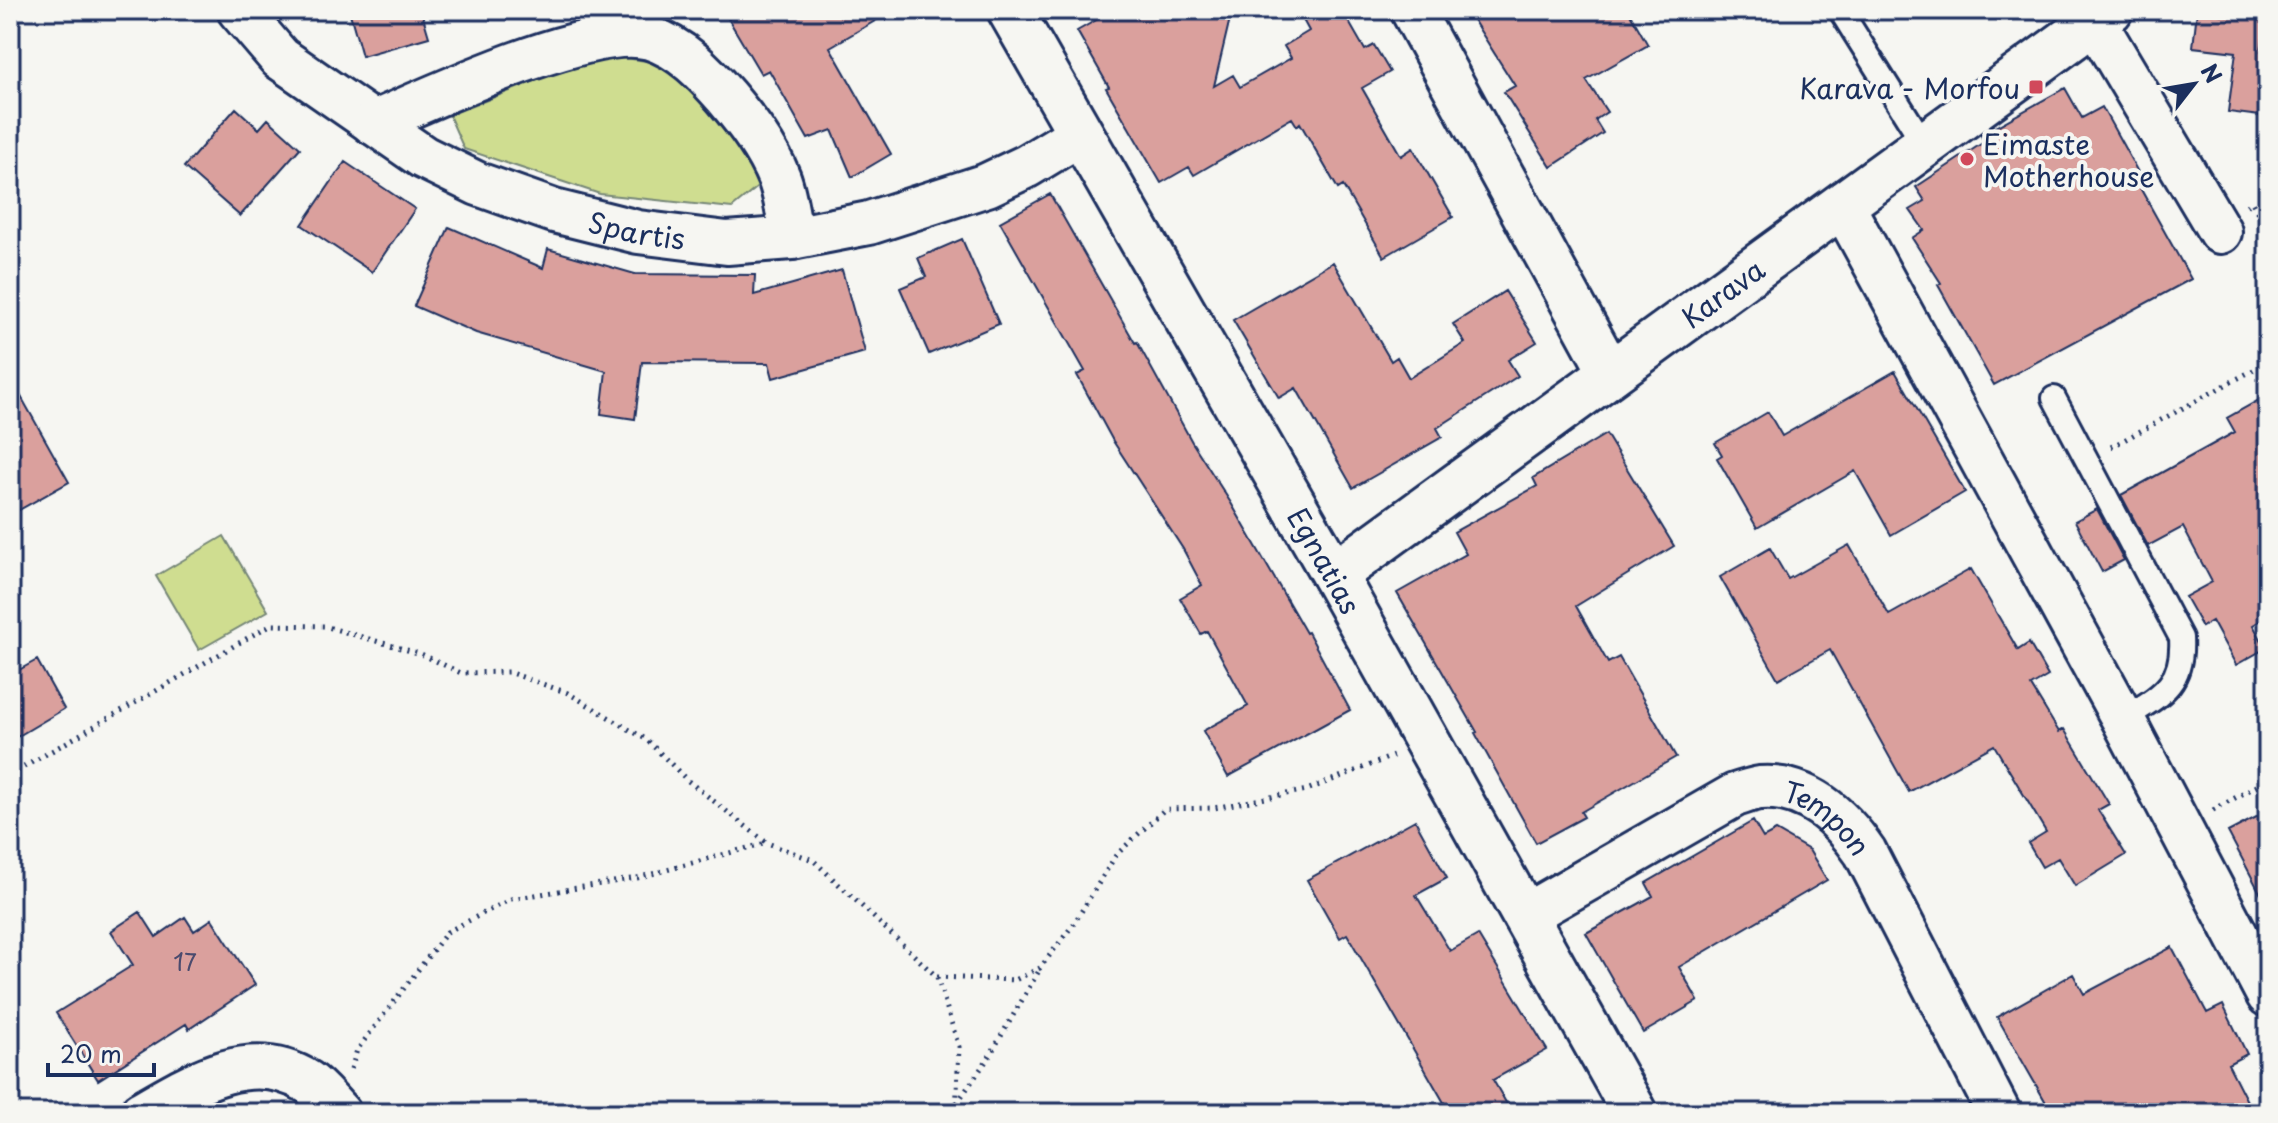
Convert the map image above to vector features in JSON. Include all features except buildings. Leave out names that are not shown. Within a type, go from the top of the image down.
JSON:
[{"type":"street","name":"Spartis","points":[[239,10],[280,58],[423,157],[478,184],[554,211],[638,232],[727,243],[792,238],[869,223],[987,185],[1027,166],[1080,134]]},
{"type":"street","name":"Egnatias","points":[[1010,10],[1334,575],[1635,1113]]},
{"type":"street","points":[[1412,10],[1611,374]]},
{"type":"street","points":[[2102,16],[2220,232]]},
{"type":"street","name":"Karava","points":[[1334,575],[2102,16]]},
{"type":"street","points":[[373,123],[483,75],[572,47],[624,35],[648,38],[667,45],[689,59],[742,117],[768,153],[780,181],[792,238]]},
{"type":"street","points":[[1843,206],[2123,719],[2268,995]]},
{"type":"street","name":"Tempon","points":[[1524,916],[1735,795],[1760,788],[1810,797],[1849,828],[1865,852],[1999,1113]]},
{"type":"street","points":[[141,1113],[193,1083],[234,1068],[272,1068],[309,1082],[339,1113]]},
{"type":"lane","points":[[1840,10],[1924,144]]},
{"type":"lane","points":[[2054,398],[2181,638],[2182,660],[2174,682],[2123,719]]},
{"type":"path","points":[[2087,460],[2268,362]]},
{"type":"path","points":[[10,775],[270,625],[324,626],[421,654],[461,673],[508,672],[568,693],[647,740],[687,780],[767,843],[813,860],[937,977],[959,1047],[956,1113]]},
{"type":"path","points":[[957,1104],[989,1057],[1040,968],[1073,925],[1116,855],[1165,809],[1214,808],[1307,790],[1427,743]]},
{"type":"path","points":[[2180,828],[2268,780]]},
{"type":"path","points":[[339,1113],[357,1050],[447,932],[511,899],[637,878],[767,843]]},
{"type":"path","points":[[937,977],[1015,980],[1040,968]]},
{"type":"green space","points":[[601,55],[670,64],[765,181],[732,208],[600,194],[464,149],[449,115]]},
{"type":"green space","points":[[224,536],[268,611],[199,650],[156,576]]},
{"type":"place","name":"Karava - Morfou","points":[[2036,87]]},
{"type":"place","name":"Eimaste Motherhouse","points":[[1967,159]]}]
